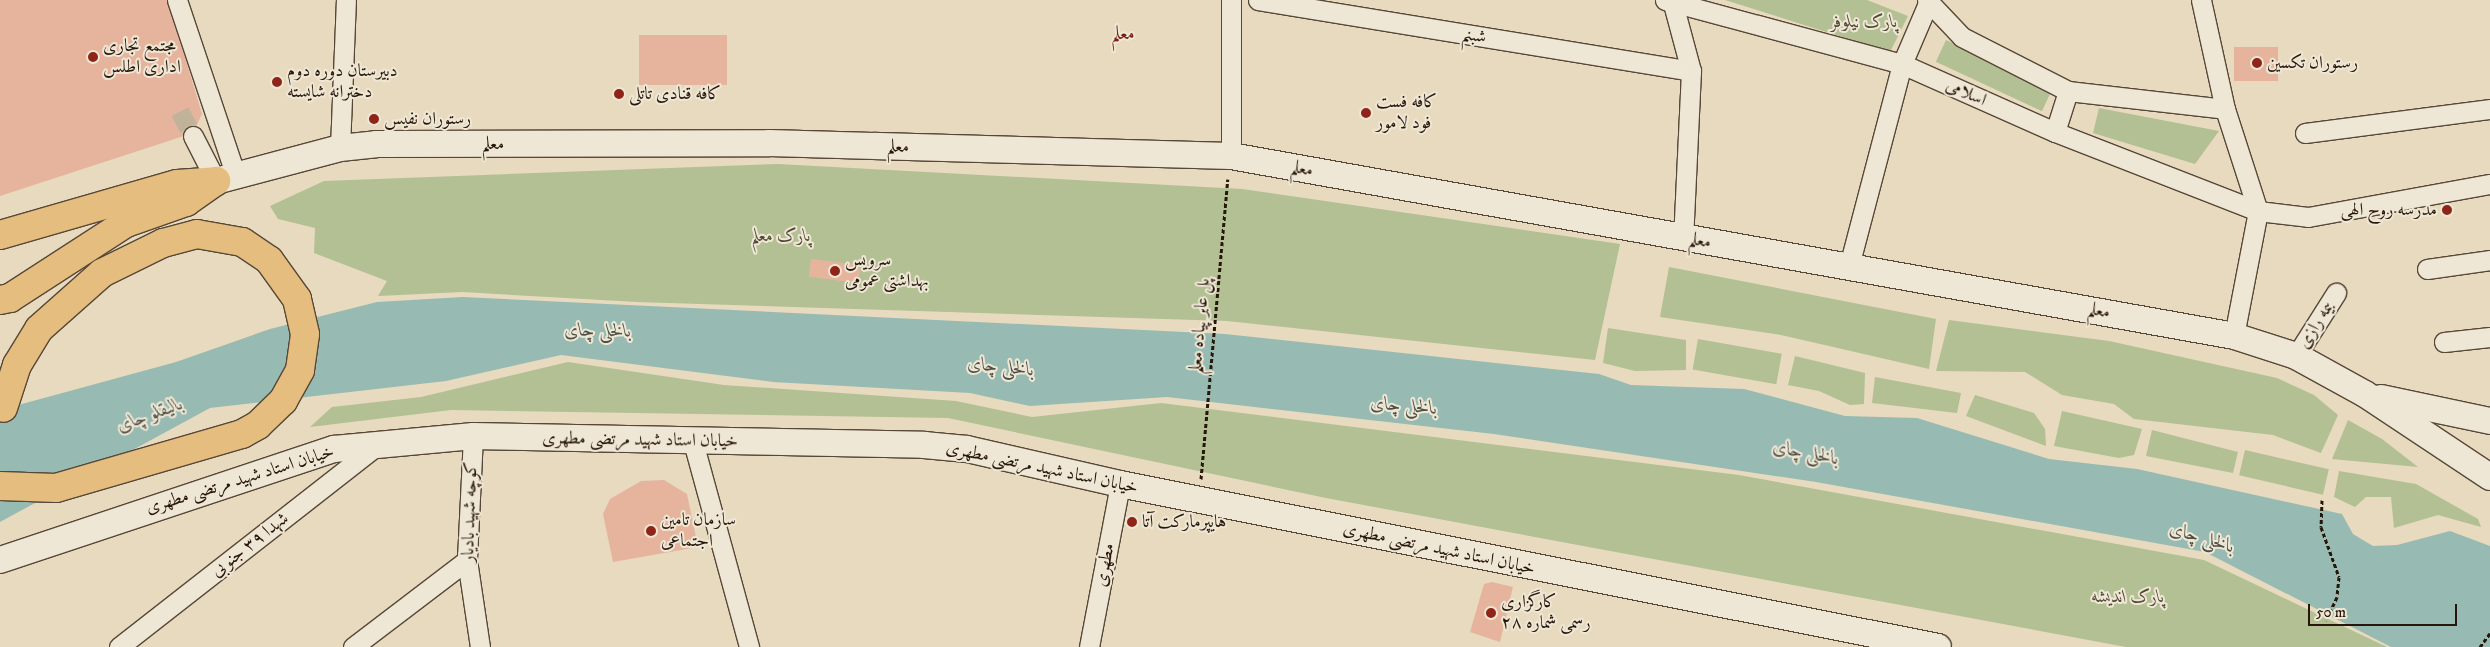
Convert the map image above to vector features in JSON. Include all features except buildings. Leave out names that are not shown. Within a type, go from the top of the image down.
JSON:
[{"type":"main road","name":"معلم","points":[[226,178],[340,148],[769,143],[1231,156],[2234,336],[2296,356],[2365,394]]},
{"type":"main road","points":[[0,235],[177,184],[226,178]]},
{"type":"main road","points":[[0,300],[10,298],[126,223],[186,202],[226,178]]},
{"type":"main road","points":[[0,486],[56,488],[242,434],[258,425],[283,401],[300,370],[305,334],[297,299],[270,260],[242,242],[197,234],[163,242],[102,273],[38,329],[17,365],[1,414]]},
{"type":"main road","points":[[0,357],[5,384],[1,414]]},
{"type":"main road","points":[[2365,394],[2490,421]]},
{"type":"main road","points":[[2365,394],[2490,477]]},
{"type":"main road","name":"خیابان استاد شهید مرتضی مطهری","points":[[0,560],[292,460],[380,444],[473,436],[967,449],[1120,484],[1938,647]]},
{"type":"street","points":[[177,0],[226,178]]},
{"type":"street","points":[[340,148],[346,0]]},
{"type":"street","points":[[1230,0],[1231,156]]},
{"type":"street","name":"شبنم","points":[[1258,0],[1691,71]]},
{"type":"street","points":[[1670,0],[1691,71],[1683,238]]},
{"type":"street","name":"اسلامی","points":[[1670,0],[1902,64],[2055,132],[2258,211],[2308,217],[2490,184]]},
{"type":"street","points":[[1849,266],[1902,64],[1929,0],[1962,37],[2068,91],[2225,109]]},
{"type":"street","points":[[2201,0],[2225,109],[2258,211],[2234,336]]},
{"type":"street","points":[[2055,132],[2068,91]]},
{"type":"street","points":[[2305,133],[2490,108]]},
{"type":"street","points":[[193,136],[226,178]]},
{"type":"street","points":[[2427,269],[2490,260]]},
{"type":"street","name":"بیمه رازی","points":[[2296,356],[2336,293]]},
{"type":"street","points":[[2444,342],[2490,337]]},
{"type":"street","name":"کوچه شهید بادیار","points":[[473,436],[467,560],[480,647]]},
{"type":"street","points":[[693,442],[749,647]]},
{"type":"street","name":"شهدا ۳۹ جنوبی","points":[[119,647],[380,444]]},
{"type":"street","name":"مطهری","points":[[1090,647],[1120,484]]},
{"type":"street","points":[[353,647],[467,560]]},
{"type":"path","name":"پل عابر پیاده معلم","points":[[1200,500],[1207,401],[1231,156]]},
{"type":"path","points":[[2322,500],[2320,527],[2339,577],[2337,598],[2326,621]]},
{"type":"path","points":[[2480,647],[2490,633]]},
{"type":"green space","name":"پارک نیلوفر","points":[[1725,0],[1867,0],[1908,16],[1890,52]]},
{"type":"green space","points":[[1946,40],[2052,89],[2042,111],[1936,62]]},
{"type":"green space","points":[[2099,108],[2219,131],[2195,164],[2093,133]]},
{"type":"green space","name":"پارک معلم","points":[[778,164],[1242,189],[1620,244],[1595,360],[1227,321],[637,302],[462,292],[378,296],[387,281],[314,253],[315,228],[278,219],[270,206],[324,181]]},
{"type":"green space","points":[[1669,267],[1936,319],[1929,369],[1781,335],[1660,317]]},
{"type":"green space","points":[[1949,320],[2109,341],[2277,378],[2314,395],[2338,415],[2321,453],[2273,435],[2134,419],[2114,404],[2062,395],[2025,372],[1936,371]]},
{"type":"green space","points":[[1608,328],[1686,340],[1686,370],[1635,371],[1603,363]]},
{"type":"green space","points":[[1698,339],[1782,354],[1776,384],[1693,370]]},
{"type":"green space","points":[[1795,356],[1865,373],[1864,404],[1850,405],[1819,391],[1788,385]]},
{"type":"green space","name":"پارک اندیشه","points":[[568,362],[724,385],[956,401],[1032,417],[1161,403],[1739,475],[2204,560],[2387,647],[2126,647],[1326,498],[948,418],[451,410],[310,427],[332,407],[421,397]]},
{"type":"green space","points":[[1875,377],[1961,393],[1957,413],[1872,403]]},
{"type":"green space","points":[[1975,395],[2034,413],[2045,429],[2046,446],[1966,416]]},
{"type":"green space","points":[[2062,411],[2142,429],[2134,455],[2119,458],[2054,446]]},
{"type":"green space","points":[[2348,420],[2382,439],[2418,467],[2332,459]]},
{"type":"green space","points":[[2152,430],[2238,452],[2233,473],[2146,456]]},
{"type":"green space","points":[[2245,450],[2329,469],[2323,495],[2239,475]]},
{"type":"green space","points":[[2339,471],[2416,484],[2478,519],[2481,527],[2438,515],[2394,528],[2391,497],[2366,497],[2355,507],[2334,497]]},
{"type":"water","points":[[463,297],[1225,334],[1599,374],[1631,385],[1744,389],[1845,416],[1917,418],[2049,459],[2137,469],[2342,514],[2353,534],[2373,546],[2397,545],[2450,531],[2490,546],[2490,647],[2391,647],[2205,552],[1816,482],[1494,434],[1167,397],[1030,406],[970,393],[773,382],[561,355],[446,381],[210,408],[0,522],[0,410],[176,362],[270,329],[377,302]]},
{"type":"tunnel","points":[[180,111],[193,136]]},
{"type":"place","name":"مجتمع تجاری اداری اطلس","points":[[93,57]]},
{"type":"place","name":"رستوران تکسین","points":[[2257,63]]},
{"type":"place","name":"دبیرستان دوره دوم دخترانه شایسته","points":[[277,82]]},
{"type":"place","name":"کافه قنادی تاتلی","points":[[619,94]]},
{"type":"place","name":"کافه فست فود لامور","points":[[1366,113]]},
{"type":"place","name":"رستوران نفیس","points":[[374,119]]},
{"type":"place","name":"مدرسه روح الهی","points":[[2447,210]]},
{"type":"place","name":"سرویس بهداشتی عمومی","points":[[835,271]]},
{"type":"place","name":"هایپرمارکت آتا","points":[[1132,522]]},
{"type":"place","name":"سازمان تامین اجتماعی","points":[[651,531]]},
{"type":"place","name":"کارگزاری رسمی شماره ۲۸","points":[[1491,613]]},
{"type":"district","name":"معلم","points":[[1123,34]]},
{"type":"water label","name":"بالخلی چای","points":[[598,331]]},
{"type":"water label","name":"بالخلی چای","points":[[1001,367]]},
{"type":"water label","name":"بالخلی چای","points":[[1404,406]]},
{"type":"water label","name":"بالیقلو چای","points":[[150,415]]},
{"type":"water label","name":"بالخلی چای","points":[[1806,453]]},
{"type":"water label","name":"بالخلی چای","points":[[2202,538]]}]
